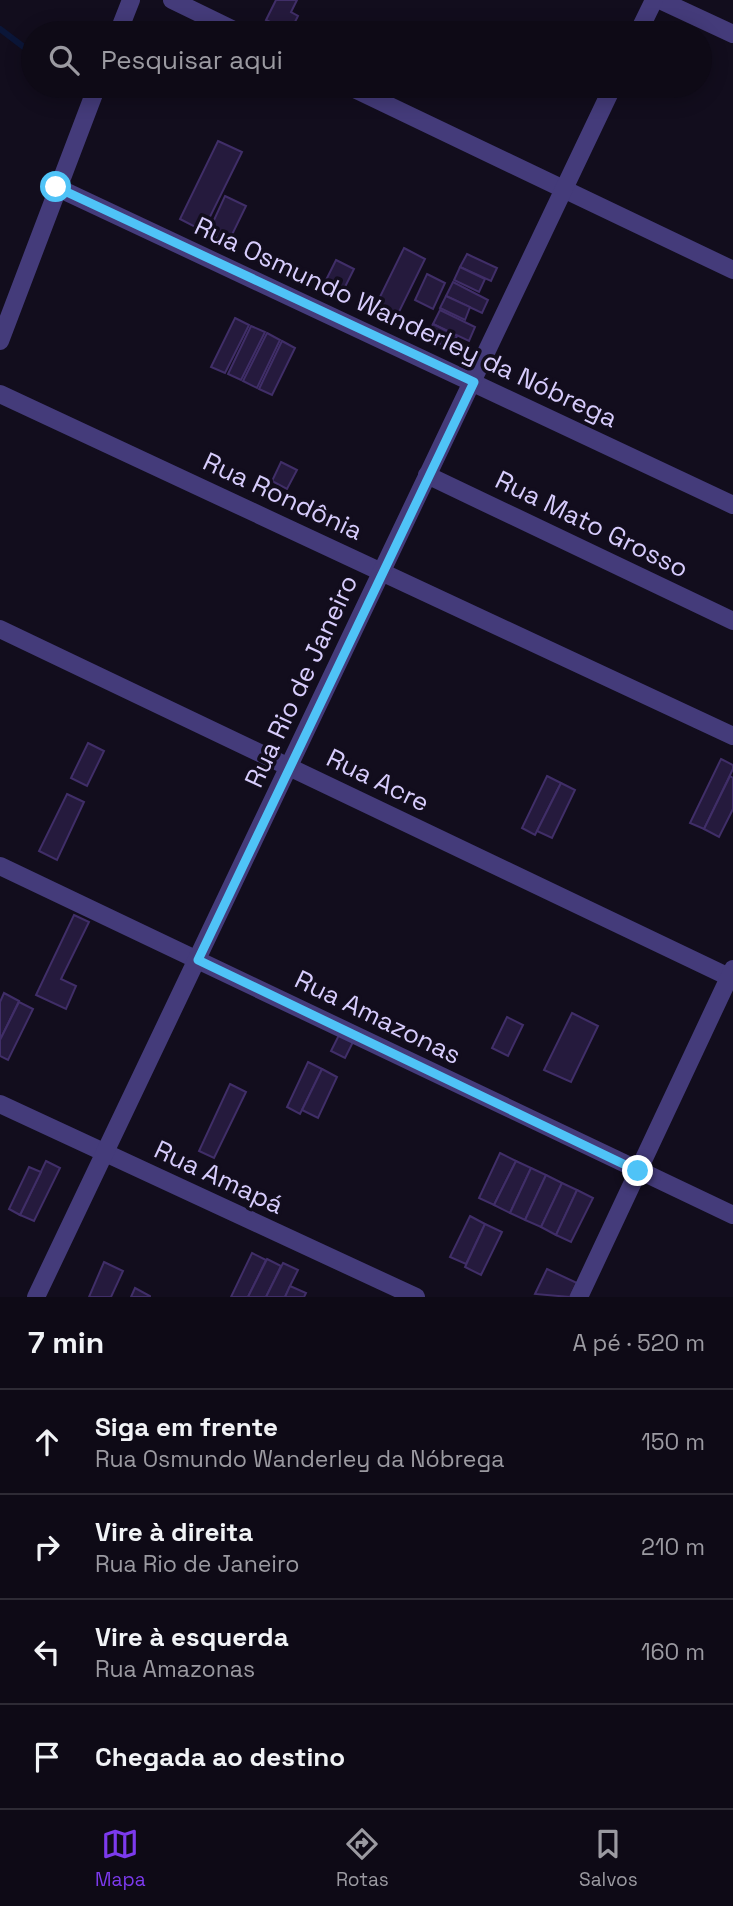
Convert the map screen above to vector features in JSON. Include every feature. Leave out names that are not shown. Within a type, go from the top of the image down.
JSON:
[{"type":"street","points":[[123,21],[131,0]]},
{"type":"street","points":[[172,0],[215,21]]},
{"type":"street","points":[[645,21],[657,0],[704,21]]},
{"type":"street","points":[[712,25],[733,34]]},
{"type":"street","points":[[0,341],[56,187],[92,98]]},
{"type":"street","points":[[372,98],[562,191],[733,270]]},
{"type":"street","name":"Rua Rio de Janeiro","points":[[36,1297],[291,767],[607,98]]},
{"type":"street","name":"Rua Osmundo Wanderley da Nóbrega","points":[[56,187],[733,505]]},
{"type":"street","name":"Rua Rondônia","points":[[0,394],[733,736]]},
{"type":"street","name":"Rua Mato Grosso","points":[[427,475],[733,621]]},
{"type":"street","name":"Rua Acre","points":[[0,629],[732,975]]},
{"type":"street","name":"Rua Amazonas","points":[[0,866],[733,1216]]},
{"type":"street","points":[[579,1297],[732,975]]},
{"type":"street","name":"Rua Amapá","points":[[0,1104],[416,1297]]},
{"type":"building","points":[[276,0],[297,0],[291,12],[298,16],[296,21],[266,20]]},
{"type":"building","points":[[218,141],[242,152],[203,231],[180,219]]},
{"type":"building","points":[[225,196],[246,206],[228,243],[208,233]]},
{"type":"building","points":[[404,248],[425,259],[395,320],[374,309]]},
{"type":"building","points":[[467,254],[497,268],[491,281],[460,267]]},
{"type":"building","points":[[336,260],[354,269],[342,293],[324,284]]},
{"type":"building","points":[[460,267],[485,279],[479,292],[454,280]]},
{"type":"building","points":[[427,274],[445,283],[433,309],[415,300]]},
{"type":"building","points":[[453,282],[488,300],[482,313],[446,296]]},
{"type":"building","points":[[446,296],[470,307],[465,320],[440,308]]},
{"type":"building","points":[[440,310],[475,327],[469,341],[433,324]]},
{"type":"building","points":[[235,318],[249,325],[225,373],[211,367]]},
{"type":"building","points":[[433,324],[457,336],[451,349],[426,337]]},
{"type":"building","points":[[251,326],[265,332],[241,380],[228,374]]},
{"type":"building","points":[[267,333],[280,340],[257,388],[243,381]]},
{"type":"building","points":[[282,341],[295,348],[272,395],[259,389]]},
{"type":"building","points":[[281,462],[297,470],[287,489],[272,481]]},
{"type":"building","points":[[88,743],[104,751],[87,786],[71,778]]},
{"type":"building","points":[[721,759],[733,765],[733,769],[704,829],[690,823]]},
{"type":"building","points":[[547,776],[561,783],[535,835],[522,828]]},
{"type":"building","points":[[730,776],[733,778],[733,809],[719,837],[704,829]]},
{"type":"building","points":[[561,783],[575,790],[552,838],[537,831]]},
{"type":"building","points":[[67,794],[84,802],[57,860],[39,851]]},
{"type":"building","points":[[74,915],[89,922],[61,979],[76,986],[66,1009],[36,995]]},
{"type":"building","points":[[4,993],[19,1001],[0,1040],[0,1002]]},
{"type":"building","points":[[19,1002],[33,1009],[8,1060],[0,1056],[0,1040]]},
{"type":"building","points":[[572,1013],[598,1026],[571,1082],[544,1070]]},
{"type":"building","points":[[507,1017],[523,1025],[508,1056],[492,1048]]},
{"type":"building","points":[[339,1035],[353,1042],[345,1058],[331,1051]]},
{"type":"building","points":[[308,1062],[322,1069],[300,1114],[287,1107]]},
{"type":"building","points":[[322,1069],[337,1077],[318,1118],[302,1110]]},
{"type":"building","points":[[230,1084],[246,1092],[214,1158],[199,1151]]},
{"type":"building","points":[[500,1153],[516,1161],[494,1205],[479,1198]]},
{"type":"building","points":[[46,1161],[60,1168],[34,1221],[20,1215]]},
{"type":"building","points":[[516,1161],[531,1168],[510,1213],[494,1205]]},
{"type":"building","points":[[29,1167],[41,1172],[20,1215],[9,1209]]},
{"type":"building","points":[[531,1168],[546,1175],[525,1220],[510,1213]]},
{"type":"building","points":[[546,1175],[562,1183],[541,1227],[525,1220]]},
{"type":"building","points":[[562,1183],[577,1190],[556,1235],[541,1227]]},
{"type":"building","points":[[577,1190],[593,1198],[571,1242],[556,1235]]},
{"type":"building","points":[[470,1216],[485,1224],[466,1264],[450,1257]]},
{"type":"building","points":[[485,1224],[502,1232],[481,1275],[465,1267]]},
{"type":"building","points":[[252,1253],[266,1260],[248,1297],[231,1297]]},
{"type":"building","points":[[267,1259],[281,1266],[266,1297],[248,1297]]},
{"type":"building","points":[[104,1262],[123,1271],[111,1297],[89,1297]]},
{"type":"building","points":[[283,1263],[298,1270],[285,1297],[266,1297]]},
{"type":"building","points":[[547,1269],[577,1283],[570,1297],[535,1294]]},
{"type":"building","points":[[290,1286],[306,1293],[304,1297],[285,1297]]},
{"type":"building","points":[[135,1288],[150,1296],[150,1297],[131,1297]]},
{"type":"waterway","points":[[0,29],[21,45]]},
{"type":"route","points":[[56,187],[474,382],[427,475],[198,960],[638,1171]]}]
